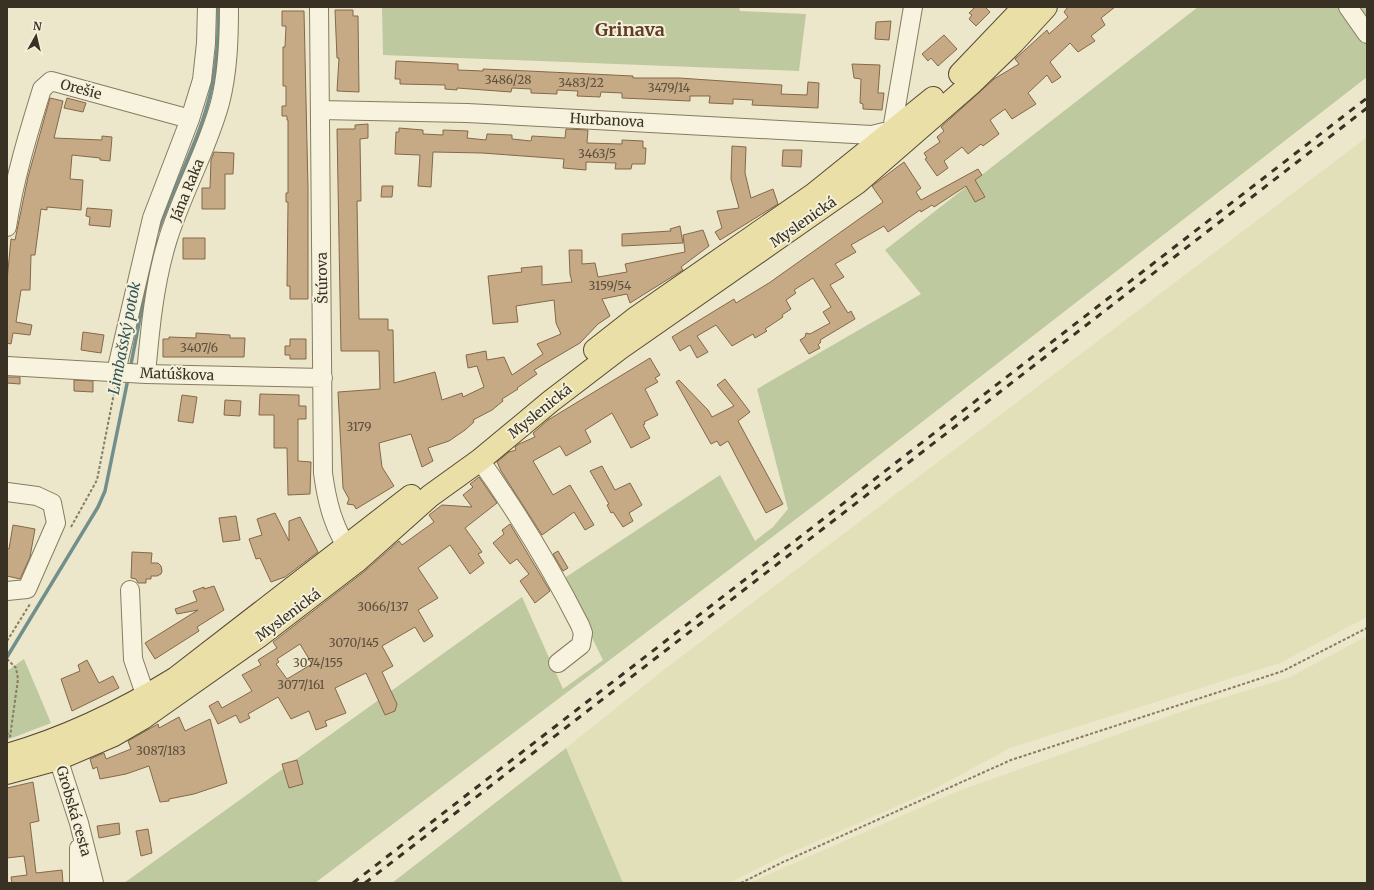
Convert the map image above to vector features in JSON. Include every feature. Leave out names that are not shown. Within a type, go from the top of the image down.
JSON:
[{"type":"main road","name":"Myslenická","points":[[8,747],[55,749],[112,736],[143,718],[258,638],[351,553],[471,451],[632,321],[814,194],[956,78],[1024,7]]},
{"type":"main road","name":"Myslenická","points":[[7,773],[55,749],[146,697],[203,659],[480,460],[551,401],[619,349],[857,183],[977,78],[1014,43],[1046,7]]},
{"type":"street","points":[[118,372],[152,218],[190,119],[203,68],[206,43],[206,7]]},
{"type":"street","name":"Jána Raka","points":[[142,374],[167,242],[210,133],[220,103],[226,73],[229,7]]},
{"type":"street","name":"Štúrova","points":[[319,7],[322,454],[326,494],[332,517],[351,553]]},
{"type":"street","points":[[892,130],[913,7]]},
{"type":"street","points":[[1348,7],[1367,34]]},
{"type":"street","name":"Orešie","points":[[7,227],[11,203],[26,141],[42,89],[51,81],[190,119]]},
{"type":"street","name":"Hurbanova","points":[[320,110],[468,113],[872,135],[892,130]]},
{"type":"street","name":"Matúškova","points":[[7,366],[142,374],[322,378]]},
{"type":"street","points":[[480,460],[558,582],[583,632],[581,645],[558,663]]},
{"type":"street","points":[[7,492],[37,496],[52,504],[56,523],[27,589],[7,591]]},
{"type":"street","points":[[130,590],[133,659],[146,697]]},
{"type":"street","name":"Grobská cesta","points":[[55,749],[78,823],[94,883]]},
{"type":"street","points":[[78,823],[79,883]]},
{"type":"path","points":[[69,534],[73,521],[97,480],[118,372]]},
{"type":"path","points":[[7,641],[33,598]]},
{"type":"path","points":[[741,883],[781,863],[1011,760],[1283,671],[1367,628]]},
{"type":"path","points":[[7,660],[16,668],[18,679],[8,747]]},
{"type":"green space","points":[[382,7],[739,7],[740,11],[806,14],[799,71],[383,55]]},
{"type":"green space","points":[[1198,7],[1367,7],[1367,77],[833,491],[315,883],[124,883],[522,597],[563,689],[603,660],[563,579],[720,475],[755,541],[773,527],[788,509],[757,389],[921,294],[885,250]]},
{"type":"green space","points":[[1367,137],[1367,617],[1280,663],[1010,748],[927,793],[781,857],[729,883],[623,883],[566,748],[665,669]]},
{"type":"green space","points":[[1367,636],[1367,883],[749,883],[958,791],[1200,705],[1290,677]]},
{"type":"green space","points":[[24,659],[51,723],[7,740],[7,671]]},
{"type":"green space","points":[[566,748],[623,883],[392,883]]},
{"type":"building","points":[[975,7],[985,7],[990,12],[976,26],[969,19],[972,15],[969,13]]},
{"type":"building","points":[[1068,7],[1115,7],[1101,18],[1105,25],[1091,36],[1095,41],[1078,52],[1070,43],[1050,62],[1061,77],[1052,83],[1047,75],[1028,93],[1036,104],[1012,119],[1005,109],[990,120],[999,134],[983,146],[981,144],[968,154],[962,147],[944,161],[948,168],[937,176],[925,159],[927,158],[924,153],[940,142],[937,137],[944,131],[941,127],[994,79],[1019,64],[1015,59],[1047,30],[1049,34],[1068,17],[1064,12]]},
{"type":"building","points":[[335,10],[353,10],[353,16],[358,16],[359,92],[337,91],[339,58],[337,58]]},
{"type":"building","points":[[282,11],[304,11],[308,188],[308,299],[290,299],[290,286],[287,286],[288,202],[286,202],[286,193],[288,193],[288,120],[287,116],[282,116],[282,106],[286,106],[286,86],[283,86],[283,47],[285,47],[286,26],[282,26]]},
{"type":"building","points":[[891,21],[889,40],[875,39],[876,22]]},
{"type":"building","points":[[944,35],[957,49],[938,66],[931,58],[928,61],[922,54]]},
{"type":"building","points":[[396,61],[458,64],[458,70],[483,71],[483,69],[528,71],[633,76],[633,78],[679,78],[782,85],[781,94],[807,95],[808,82],[819,83],[818,108],[752,105],[753,100],[733,99],[733,104],[709,103],[710,96],[690,96],[690,101],[622,98],[622,93],[601,92],[600,97],[577,96],[578,91],[557,90],[557,94],[531,93],[531,89],[512,88],[511,92],[457,88],[457,90],[445,89],[445,85],[400,84],[400,79],[395,79]]},
{"type":"building","points":[[852,64],[880,65],[878,93],[884,93],[882,110],[863,109],[863,104],[860,103],[861,79],[854,78]]},
{"type":"building","points":[[50,98],[63,101],[54,138],[102,140],[102,136],[112,137],[110,161],[100,160],[100,158],[72,155],[70,179],[83,180],[81,210],[47,207],[47,210],[41,209],[35,255],[31,255],[30,290],[21,290],[16,322],[32,325],[30,335],[13,333],[11,344],[7,343],[7,280],[11,239],[15,240],[28,177]]},
{"type":"building","points":[[67,98],[86,103],[83,112],[64,108]]},
{"type":"building","points":[[368,124],[368,138],[360,139],[361,201],[357,201],[359,319],[388,319],[388,330],[393,330],[394,383],[435,372],[442,400],[462,393],[463,397],[484,387],[477,366],[468,368],[466,355],[486,351],[487,360],[504,357],[512,375],[543,354],[537,344],[561,334],[556,323],[554,300],[516,306],[518,322],[493,324],[488,276],[522,272],[521,268],[542,266],[542,285],[572,282],[570,274],[569,250],[582,250],[582,264],[595,263],[598,277],[627,272],[625,264],[685,252],[683,235],[703,230],[709,246],[681,267],[683,270],[630,303],[627,294],[602,299],[610,316],[598,324],[580,343],[534,370],[537,374],[502,399],[503,401],[492,410],[473,420],[474,422],[465,430],[449,441],[428,448],[433,461],[422,467],[411,434],[379,443],[382,467],[394,486],[356,509],[354,505],[347,504],[349,499],[343,488],[338,392],[380,389],[379,351],[341,351],[337,129],[355,129],[355,125]]},
{"type":"building","points":[[399,128],[423,130],[423,134],[443,135],[443,130],[468,131],[467,138],[486,140],[487,134],[512,135],[512,139],[531,141],[532,136],[565,138],[566,129],[588,130],[587,143],[622,144],[622,140],[643,141],[643,148],[646,148],[645,164],[632,164],[631,169],[615,169],[616,163],[586,162],[586,170],[563,168],[564,159],[482,153],[433,152],[431,187],[418,186],[420,155],[395,154],[396,132],[399,132]]},
{"type":"building","points":[[732,146],[746,147],[745,173],[751,198],[773,189],[778,204],[720,240],[715,232],[722,228],[717,211],[739,208],[731,179]]},
{"type":"building","points":[[783,150],[802,150],[801,167],[782,166]]},
{"type":"building","points":[[214,152],[234,153],[233,174],[225,174],[225,209],[202,209],[202,188],[210,188],[211,160]]},
{"type":"building","points":[[904,162],[921,188],[916,192],[921,200],[978,169],[982,175],[975,180],[985,197],[975,202],[966,186],[934,207],[932,205],[921,212],[920,210],[888,232],[884,226],[851,245],[856,252],[835,264],[844,277],[830,285],[848,313],[851,311],[855,319],[820,340],[821,342],[818,345],[820,348],[809,354],[800,340],[805,337],[806,333],[810,334],[830,323],[823,312],[831,307],[813,278],[794,290],[796,293],[786,300],[791,309],[782,315],[783,317],[765,329],[767,331],[755,338],[753,334],[732,346],[716,325],[697,336],[708,352],[697,358],[690,345],[680,351],[672,337],[734,299],[736,303],[769,283],[883,202],[872,186]]},
{"type":"building","points":[[382,186],[393,186],[392,197],[381,197]]},
{"type":"building","points":[[87,208],[112,210],[110,227],[89,225],[90,217],[86,216]]},
{"type":"building","points":[[680,226],[683,243],[622,246],[622,234],[671,231],[670,229]]},
{"type":"building","points":[[183,238],[205,238],[205,259],[183,259]]},
{"type":"building","points":[[83,332],[104,335],[101,353],[81,350]]},
{"type":"building","points":[[196,333],[230,335],[230,338],[245,338],[244,357],[163,357],[163,339],[169,339],[169,337],[196,338]]},
{"type":"building","points":[[290,339],[306,339],[306,359],[290,359],[290,355],[285,355],[285,346],[290,346]]},
{"type":"building","points":[[650,358],[660,375],[655,378],[658,382],[645,389],[658,415],[644,422],[645,424],[643,425],[650,438],[631,448],[612,413],[585,430],[591,442],[566,456],[560,446],[533,461],[553,495],[570,485],[594,525],[585,530],[574,512],[542,535],[501,471],[497,462],[509,452],[516,450],[515,447],[519,444],[535,437],[533,433],[548,420]]},
{"type":"building","points":[[7,377],[20,377],[20,384],[7,383]]},
{"type":"building","points":[[725,379],[750,412],[738,421],[783,504],[766,513],[728,441],[720,446],[717,441],[711,444],[676,382],[679,380],[708,410],[712,417],[734,406],[717,385]]},
{"type":"building","points":[[74,380],[93,381],[93,392],[74,391]]},
{"type":"building","points":[[260,394],[299,395],[299,406],[306,406],[306,419],[298,419],[298,461],[311,462],[310,494],[288,495],[287,448],[274,448],[274,415],[259,415]]},
{"type":"building","points":[[182,395],[197,397],[193,423],[178,421]]},
{"type":"building","points":[[225,400],[241,401],[240,416],[224,415]]},
{"type":"building","points":[[602,466],[615,490],[630,483],[642,505],[629,513],[633,521],[623,527],[613,512],[611,513],[607,505],[609,504],[590,471]]},
{"type":"building","points":[[479,477],[497,503],[465,528],[482,552],[478,554],[484,563],[470,574],[450,545],[418,568],[438,598],[418,610],[433,636],[424,642],[415,627],[382,646],[393,666],[382,672],[397,704],[395,711],[385,715],[366,673],[335,688],[346,713],[325,721],[327,726],[316,730],[309,711],[291,719],[278,697],[248,714],[250,718],[240,723],[236,715],[218,724],[209,706],[218,701],[222,708],[252,691],[242,675],[261,665],[258,660],[277,648],[273,642],[365,571],[399,541],[402,545],[434,522],[429,515],[442,505],[472,507],[463,495],[473,487],[470,484]],"holes":[[[300,644],[312,664],[287,679],[276,664],[279,662],[277,659]]]},
{"type":"building","points":[[275,513],[289,541],[289,521],[300,517],[318,552],[285,577],[271,582],[260,558],[256,559],[249,539],[262,535],[257,519]]},
{"type":"building","points":[[236,516],[240,540],[223,542],[219,518]]},
{"type":"building","points":[[510,524],[550,591],[535,603],[520,581],[529,574],[517,559],[510,564],[493,543],[504,534],[502,530]]},
{"type":"building","points":[[13,525],[35,529],[30,557],[20,579],[7,576],[7,548],[9,549]]},
{"type":"building","points":[[558,551],[568,568],[563,571],[553,554]]},
{"type":"building","points":[[132,552],[152,553],[151,563],[158,563],[161,566],[161,574],[151,576],[151,579],[146,579],[146,583],[138,583],[136,579],[131,578]]},
{"type":"building","points":[[214,586],[224,610],[197,627],[199,631],[155,659],[145,643],[198,610],[177,614],[175,609],[197,601],[193,591],[204,587],[204,589]]},
{"type":"building","points":[[87,660],[99,683],[113,676],[119,688],[72,711],[61,679],[80,671],[78,665]]},
{"type":"building","points":[[179,717],[185,731],[210,719],[227,783],[194,794],[160,802],[149,766],[126,774],[100,779],[97,767],[93,769],[90,759],[104,753],[106,759],[131,749],[128,741],[158,724],[159,728]]},
{"type":"building","points":[[297,760],[303,784],[289,788],[282,764]]},
{"type":"building","points":[[33,782],[39,821],[30,823],[36,873],[62,870],[63,883],[12,883],[11,877],[27,875],[24,856],[7,858],[7,788]]},
{"type":"building","points":[[119,823],[120,834],[99,838],[97,826]]},
{"type":"building","points":[[148,829],[152,853],[141,856],[136,831]]},
{"type":"waterway","name":"Limbašský potok","points":[[158,231],[208,105],[218,37],[218,7]]},
{"type":"waterway","name":"Limbašský potok","points":[[130,369],[152,257]]},
{"type":"waterway","name":"Limbašský potok","points":[[7,657],[98,507],[105,491],[128,379]]},
{"type":"railway","points":[[353,883],[1367,98]]},
{"type":"railway","points":[[365,883],[1367,108]]},
{"type":"district","name":"Grinava","points":[[630,29]]}]
